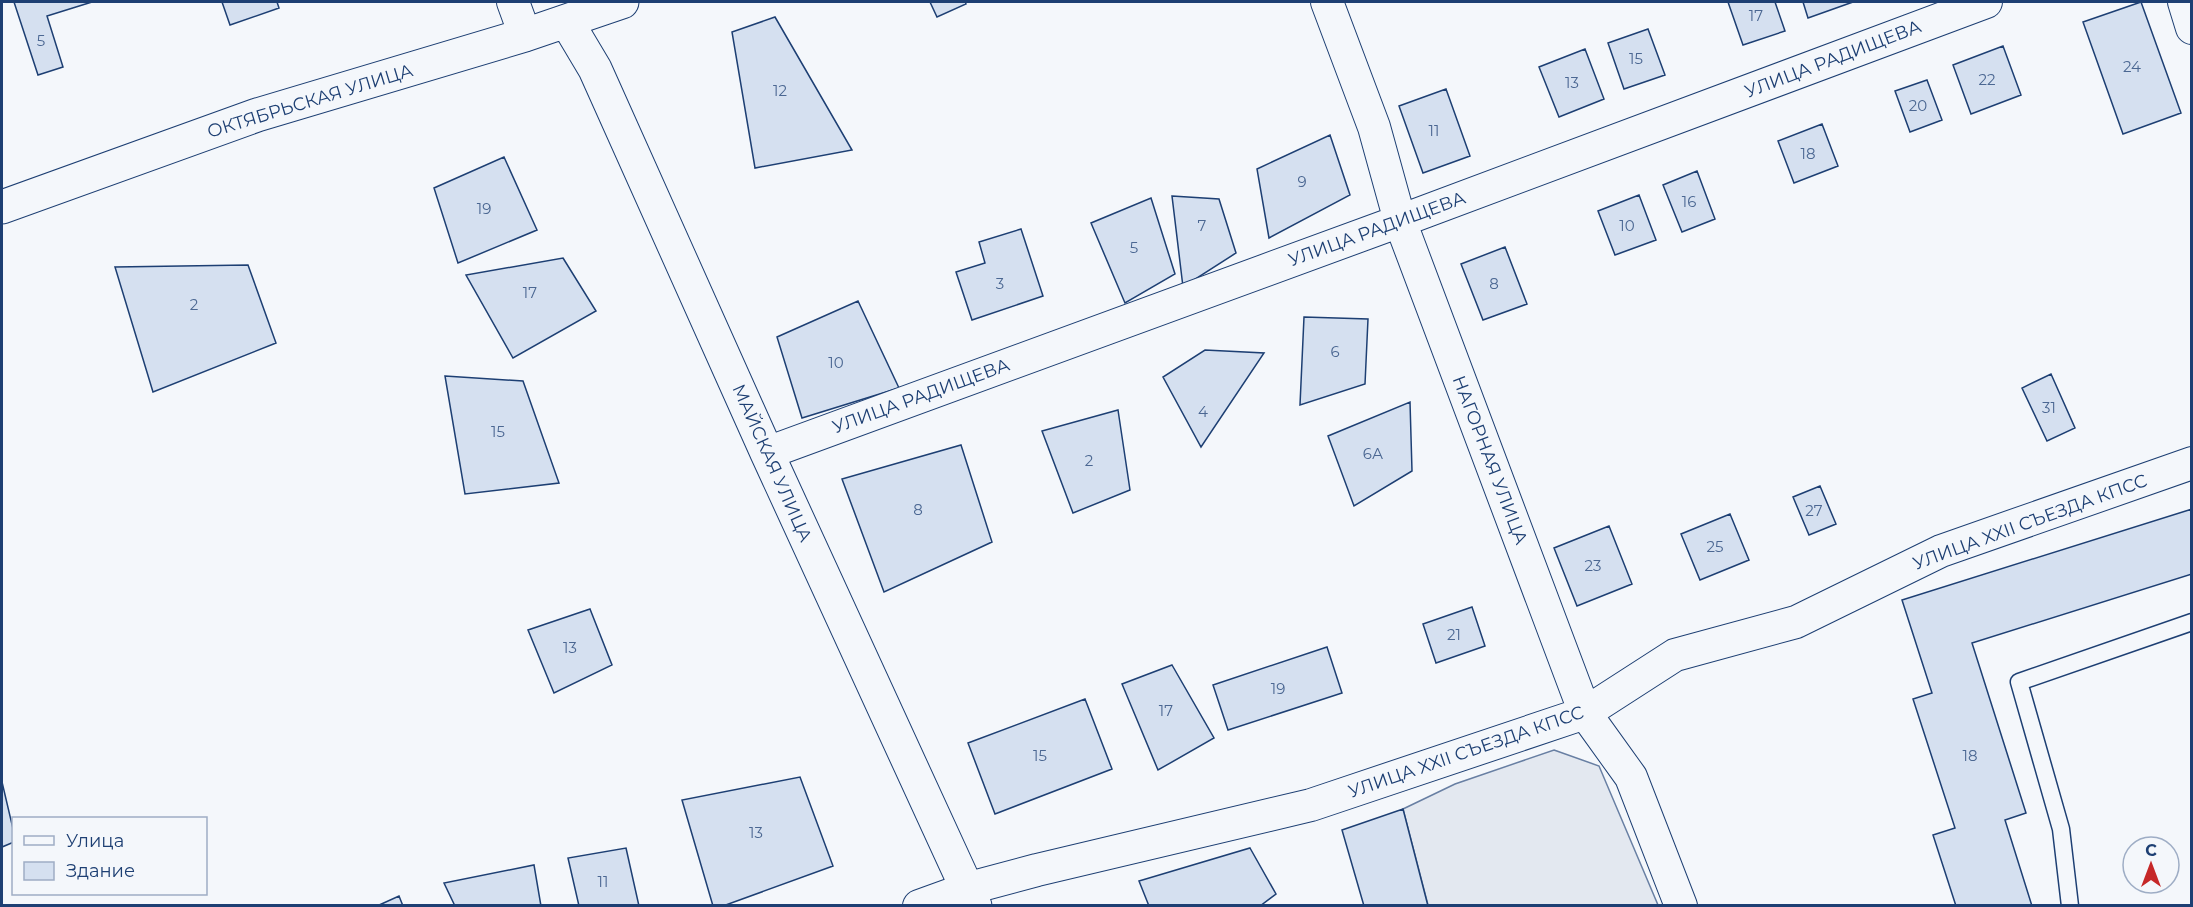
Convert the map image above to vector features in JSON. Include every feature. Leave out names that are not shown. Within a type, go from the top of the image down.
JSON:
[{"type":"street","points":[[513,2],[525,35]]},
{"type":"street","name":"ОКТЯБРЬСКАЯ УЛИЦА","points":[[2,207],[257,115],[567,22],[622,2]]},
{"type":"street","name":"НАГОРНАЯ УЛИЦА","points":[[1327,2],[1374,127],[1400,221],[1585,713],[1631,777],[1681,906]]},
{"type":"street","name":"УЛИЦА РАДИЩЕВА","points":[[767,453],[1400,221],[1986,2]]},
{"type":"street","points":[[2184,2],[2192,28]]},
{"type":"street","name":"МАЙСКАЯ УЛИЦА","points":[[567,22],[595,69],[970,897]]},
{"type":"street","name":"УЛИЦА XXII СЪЕЗДА КПСС","points":[[919,906],[970,897],[1037,870],[1311,806],[1585,713],[1675,656],[1796,622],[1941,551],[2192,463]]},
{"type":"lane","points":[[2070,906],[2061,829],[2019,682],[2192,622]]},
{"type":"shaded area","points":[[1554,750],[1599,766],[1658,905],[1428,905],[1403,809],[1455,784]]},
{"type":"building","points":[[14,2],[92,2],[47,16],[63,67],[38,75]]},
{"type":"building","points":[[222,2],[277,2],[279,8],[230,25]]},
{"type":"building","points":[[930,2],[965,2],[966,4],[937,17]]},
{"type":"building","points":[[1728,2],[1775,2],[1785,31],[1743,45]]},
{"type":"building","points":[[1803,2],[1853,2],[1808,18]]},
{"type":"building","points":[[2141,2],[2181,113],[2123,134],[2083,22]]},
{"type":"building","points":[[775,17],[852,150],[755,168],[732,32]]},
{"type":"building","points":[[1648,29],[1665,75],[1624,89],[1608,43]]},
{"type":"building","points":[[2003,46],[2021,95],[1971,114],[1953,65]]},
{"type":"building","points":[[1585,49],[1604,99],[1559,117],[1539,67]]},
{"type":"building","points":[[1927,80],[1942,120],[1910,132],[1895,91]]},
{"type":"building","points":[[1446,89],[1470,156],[1423,173],[1399,106]]},
{"type":"building","points":[[1822,124],[1838,166],[1794,183],[1778,141]]},
{"type":"building","points":[[1330,135],[1350,195],[1269,238],[1257,169]]},
{"type":"building","points":[[504,157],[537,230],[458,263],[434,188]]},
{"type":"building","points":[[1697,171],[1715,219],[1682,232],[1663,185]]},
{"type":"building","points":[[1639,195],[1656,240],[1615,255],[1598,211]]},
{"type":"building","points":[[1172,196],[1219,199],[1236,253],[1183,287]]},
{"type":"building","points":[[1151,198],[1175,274],[1125,303],[1091,223]]},
{"type":"building","points":[[1021,229],[1043,296],[972,320],[956,272],[985,263],[979,242]]},
{"type":"building","points":[[1505,247],[1527,304],[1483,320],[1461,264]]},
{"type":"building","points":[[563,258],[596,311],[513,358],[466,275]]},
{"type":"building","points":[[248,265],[276,343],[153,392],[115,267]]},
{"type":"building","points":[[858,301],[899,388],[802,418],[777,337]]},
{"type":"building","points":[[1304,317],[1368,319],[1365,384],[1300,405]]},
{"type":"building","points":[[1205,350],[1264,353],[1201,447],[1163,377]]},
{"type":"building","points":[[2051,374],[2075,428],[2047,441],[2022,388]]},
{"type":"building","points":[[445,376],[523,381],[559,483],[465,494]]},
{"type":"building","points":[[1410,402],[1412,471],[1354,506],[1328,436]]},
{"type":"building","points":[[1118,410],[1130,490],[1073,513],[1042,431]]},
{"type":"building","points":[[961,445],[992,542],[884,592],[842,479]]},
{"type":"building","points":[[1820,486],[1836,524],[1809,535],[1793,497]]},
{"type":"building","points":[[2192,509],[2192,574],[1972,643],[2026,813],[2005,820],[2032,906],[1956,906],[1933,835],[1955,828],[1913,699],[1932,693],[1902,600]]},
{"type":"building","points":[[1730,514],[1749,560],[1700,580],[1681,534]]},
{"type":"building","points":[[1609,526],[1632,584],[1577,606],[1554,548]]},
{"type":"building","points":[[1472,607],[1485,646],[1436,663],[1423,624]]},
{"type":"building","points":[[590,609],[612,665],[554,693],[528,630]]},
{"type":"building","points":[[1327,647],[1342,693],[1228,730],[1213,685]]},
{"type":"building","points":[[1172,665],[1214,738],[1158,770],[1122,684]]},
{"type":"building","points":[[1085,699],[1112,769],[995,814],[968,743]]},
{"type":"building","points":[[800,777],[833,866],[723,906],[713,906],[682,800]]},
{"type":"building","points":[[2,782],[12,824],[12,843],[2,847]]},
{"type":"building","points":[[1403,809],[1428,906],[1364,906],[1342,830]]},
{"type":"building","points":[[626,848],[639,906],[579,906],[568,858]]},
{"type":"building","points":[[1250,848],[1276,894],[1260,906],[1149,906],[1139,881]]},
{"type":"building","points":[[534,865],[541,906],[455,906],[444,883]]},
{"type":"building","points":[[399,896],[403,906],[377,906]]}]
